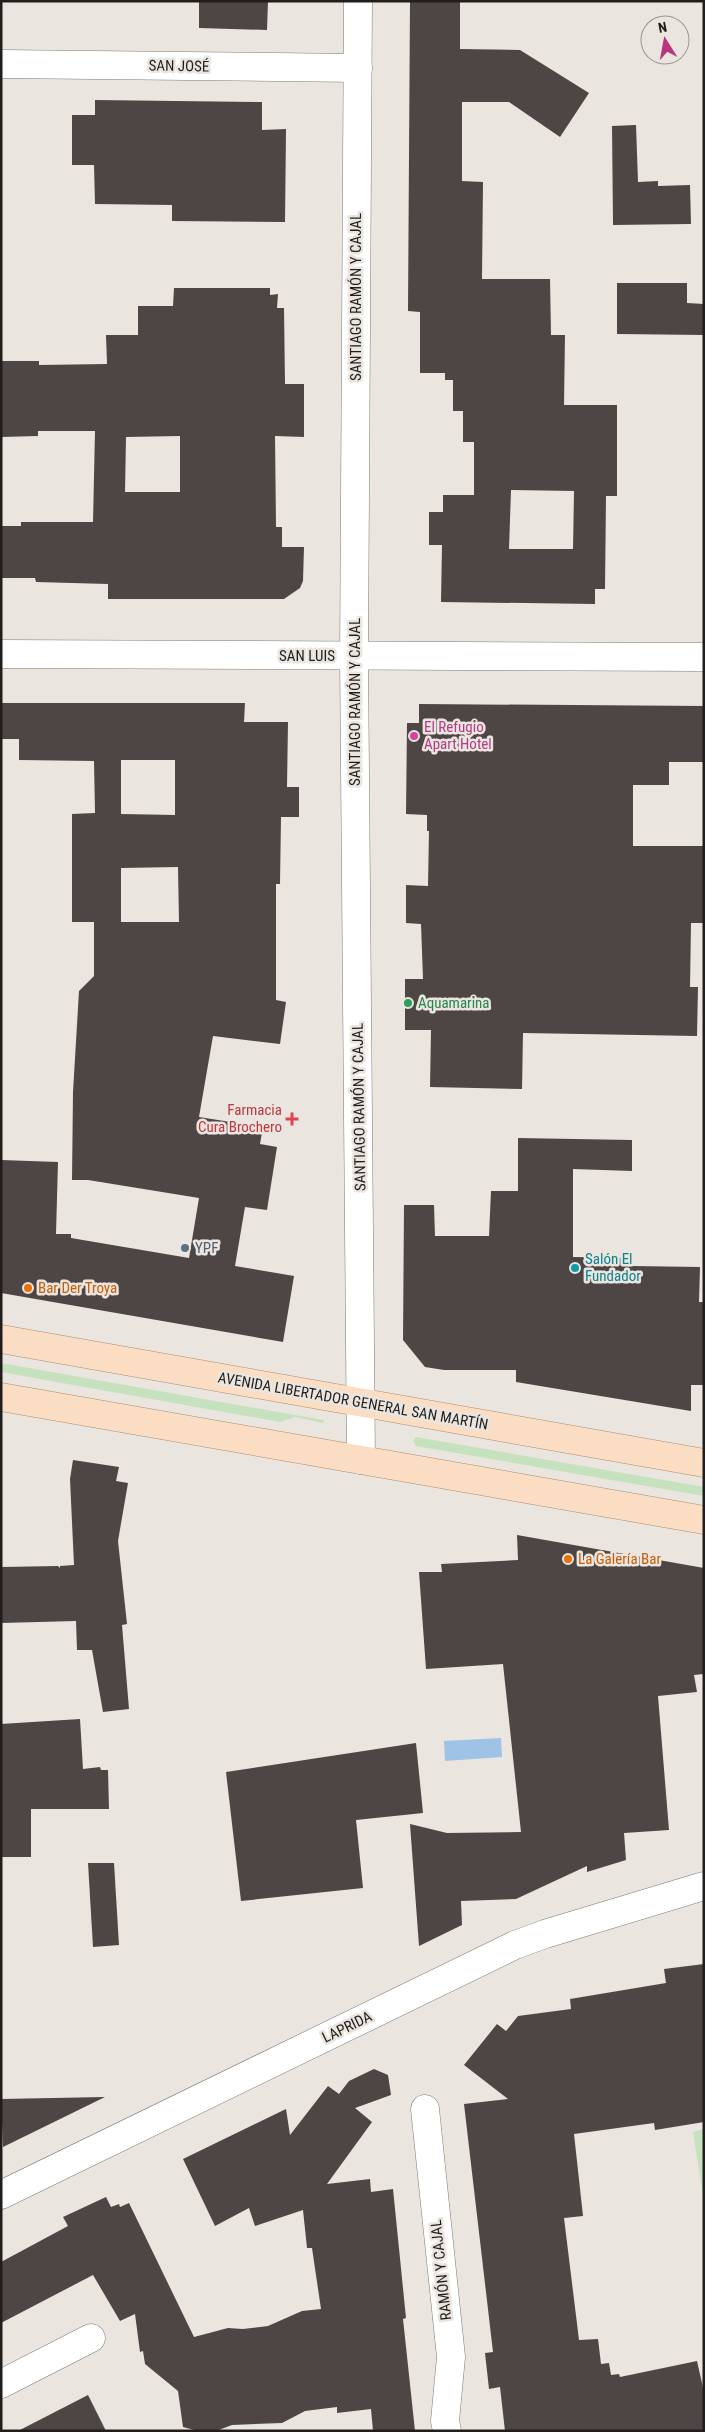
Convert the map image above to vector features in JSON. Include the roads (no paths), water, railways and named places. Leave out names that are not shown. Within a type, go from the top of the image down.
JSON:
[{"type":"main road","name":"AVENIDA LIBERTADOR GENERAL SAN MARTÍN","points":[[1,1339],[704,1463]]},
{"type":"main road","points":[[1,1397],[704,1520]]},
{"type":"street","name":"SANTIAGO RAMÓN Y CAJAL","points":[[358,1],[354,656],[361,1402]]},
{"type":"street","name":"SAN JOSÉ","points":[[1,64],[358,68]]},
{"type":"street","name":"SAN LUIS","points":[[1,654],[704,657]]},
{"type":"street","points":[[361,1402],[361,1460]]},
{"type":"street","name":"LAPRIDA","points":[[1,2195],[516,1946],[545,1934],[704,1886]]},
{"type":"street","name":"RAMÓN Y CAJAL","points":[[425,2109],[450,2357],[447,2431]]},
{"type":"street","points":[[1,2384],[91,2338]]},
{"type":"water","points":[[501,1738],[502,1757],[445,1761],[444,1741]]},
{"type":"place","name":"El Refugio Apart Hotel","points":[[414,736]]},
{"type":"place","name":"Aquamarina","points":[[408,1003]]},
{"type":"place","name":"Farmacia Cura Brochero","points":[[292,1119]]},
{"type":"place","name":"YPF","points":[[185,1248]]},
{"type":"place","name":"Salón El Fundador","points":[[575,1268]]},
{"type":"place","name":"Bar Der Troya","points":[[28,1288]]},
{"type":"place","name":"La Galería Bar","points":[[568,1559]]}]
